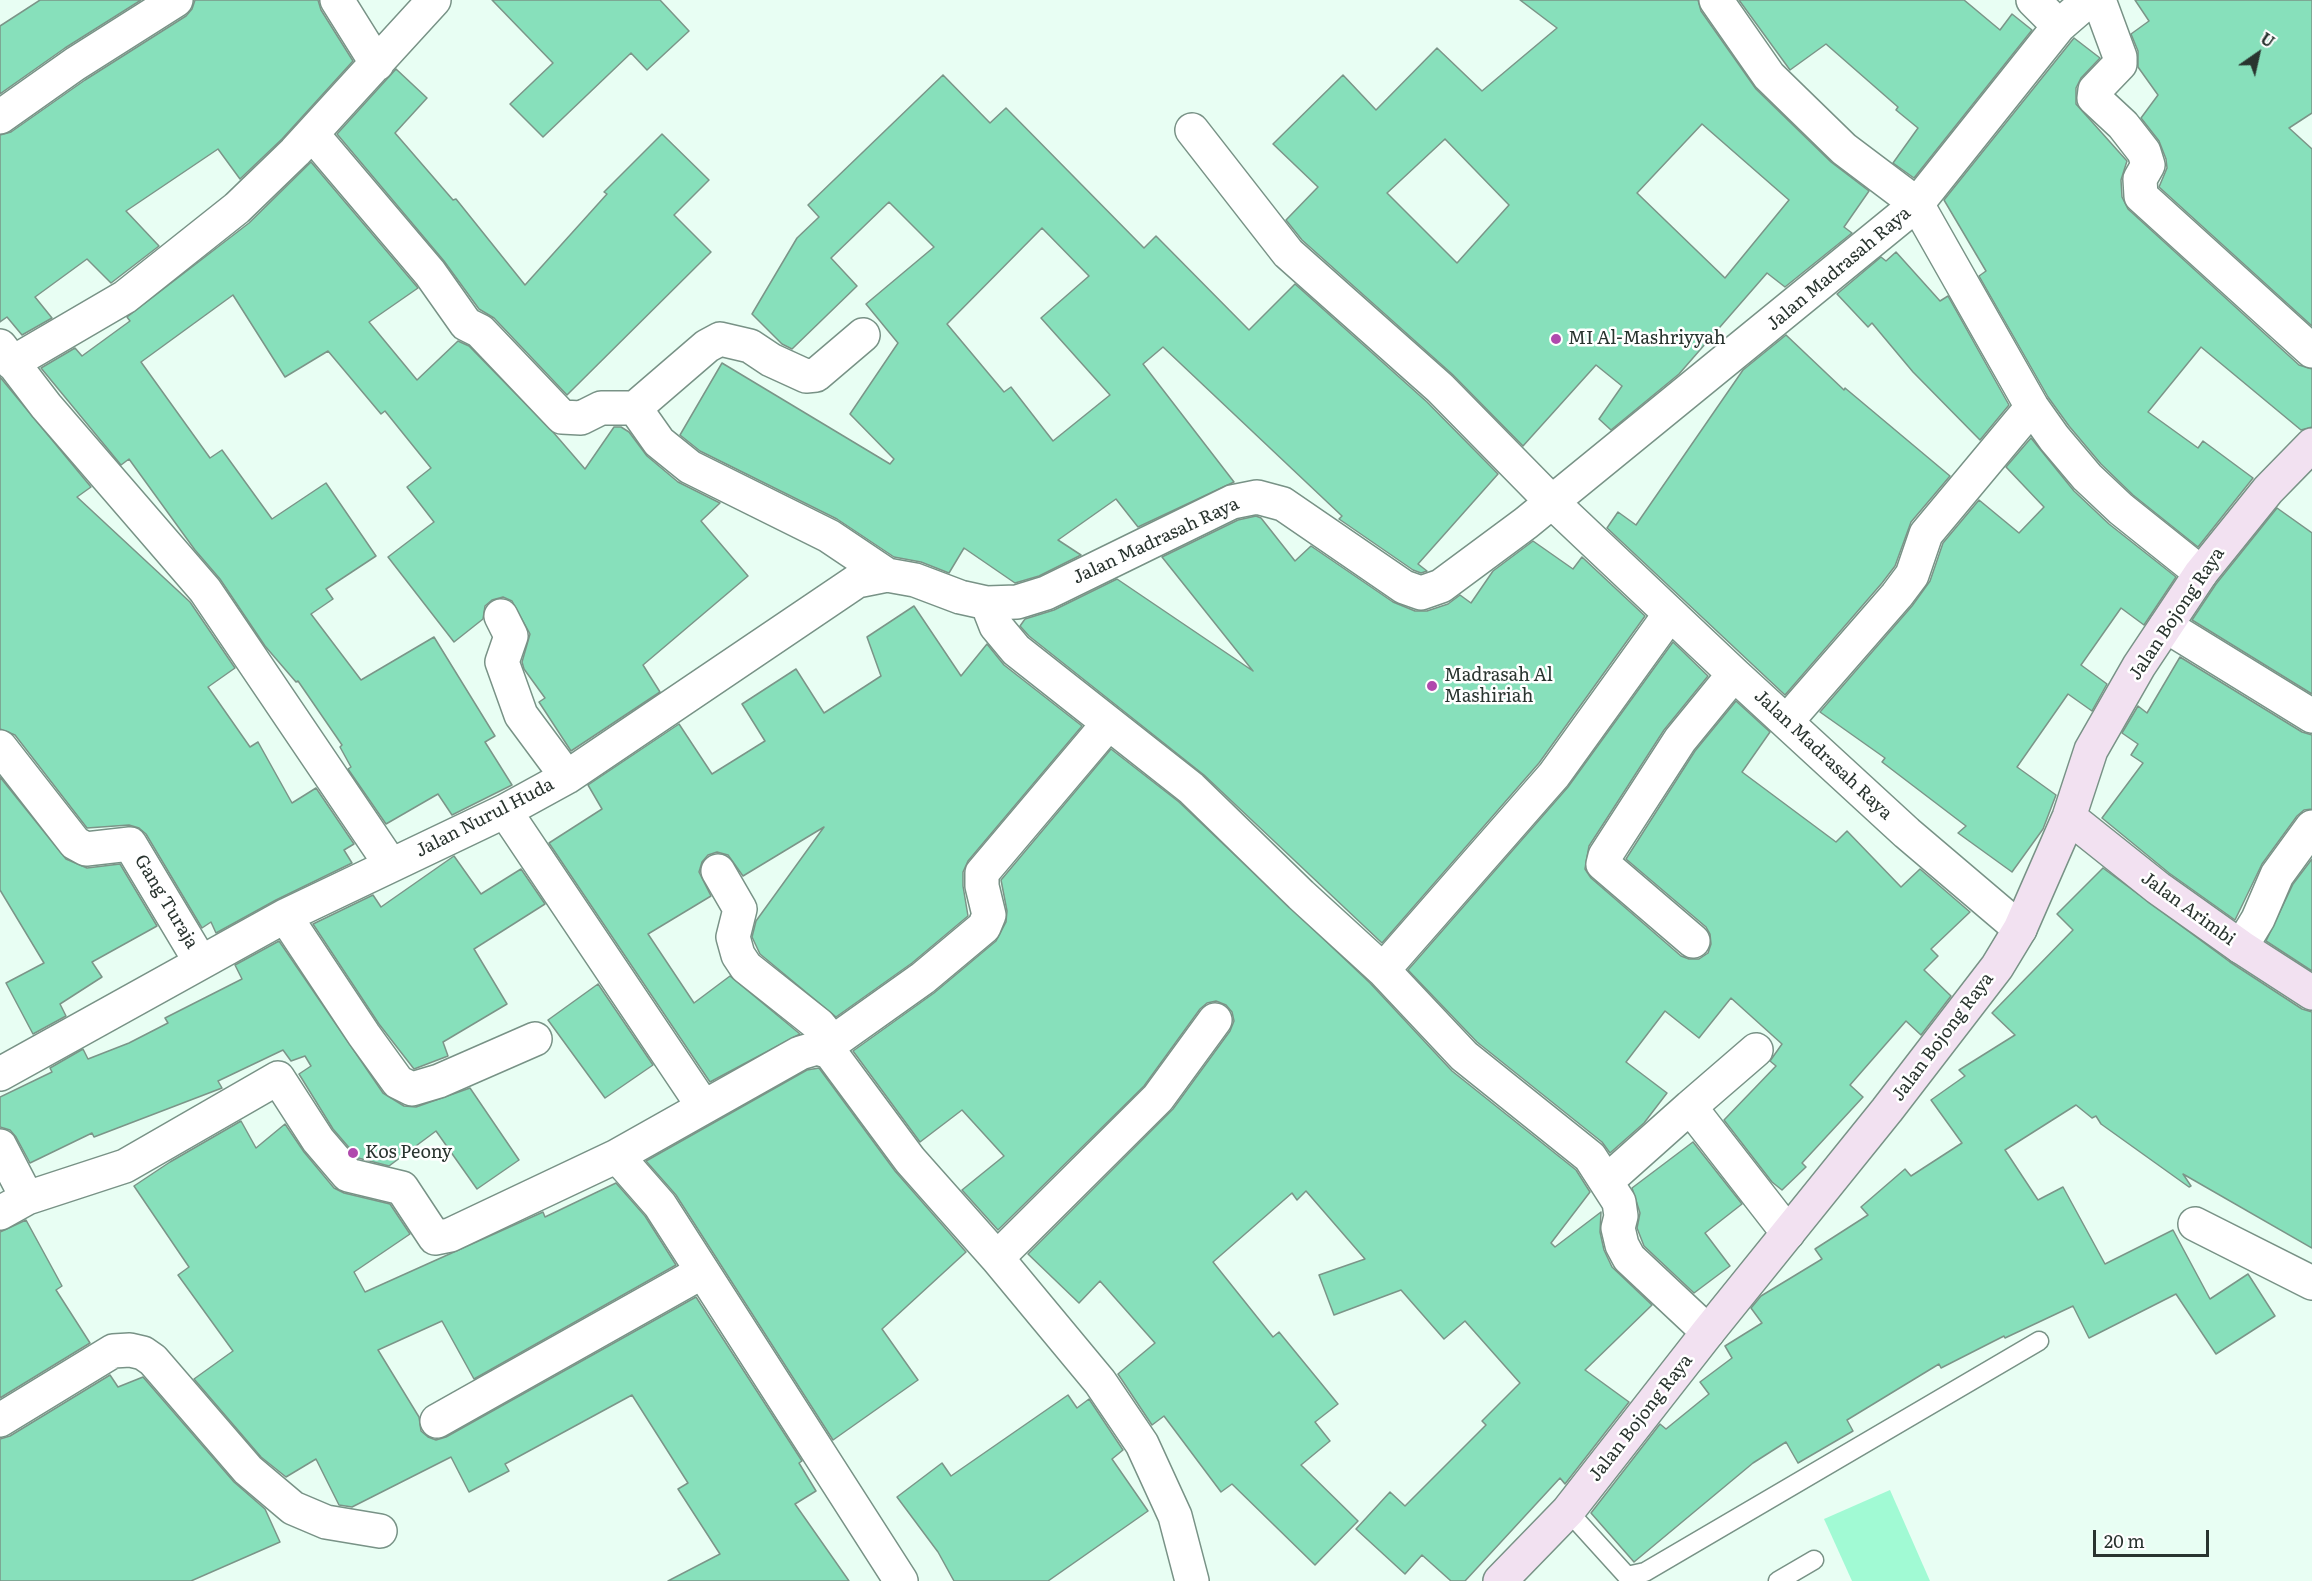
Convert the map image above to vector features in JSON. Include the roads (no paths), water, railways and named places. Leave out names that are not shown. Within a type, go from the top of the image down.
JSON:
[{"type":"street","points":[[0,117],[75,64],[176,0]]},
{"type":"street","points":[[337,0],[377,64]]},
{"type":"street","points":[[391,865],[205,590],[6,355],[124,297],[237,208],[312,134],[434,0]]},
{"type":"street","points":[[1716,0],[1769,76],[1844,149],[1917,204],[2032,407],[2054,438],[2087,477],[2121,508],[2201,573]]},
{"type":"street","points":[[2033,0],[2059,26]]},
{"type":"street","name":"Jalan Madrasah Raya","points":[[973,600],[1017,602],[1046,593],[1232,502],[1257,497],[1283,504],[1404,587],[1421,592],[1441,586],[1461,574],[1552,501],[1917,204],[2059,26],[2090,0]]},
{"type":"street","points":[[2099,0],[2120,57],[2120,64],[2095,90],[2094,98],[2123,125],[2144,152],[2148,165],[2140,179],[2141,196],[2312,351]]},
{"type":"street","name":"Jalan Madrasah Raya","points":[[1192,130],[1288,253],[1440,388],[1552,501],[1734,674],[1907,833],[2020,928]]},
{"type":"street","points":[[312,134],[423,265],[466,324],[480,331],[562,417],[581,418],[601,408],[635,408],[708,346],[720,339],[750,346],[771,360],[806,376],[816,375],[863,335]]},
{"type":"street","points":[[1787,721],[1897,595],[1912,575],[1926,534],[2032,407]]},
{"type":"street","points":[[635,408],[659,442],[690,467],[830,536],[886,575]]},
{"type":"street","name":"Jalan Bojong Raya","points":[[1500,1581],[1568,1511],[1708,1332],[1887,1110],[1997,967],[2020,928],[2069,817],[2091,750],[2139,666],[2201,573],[2268,490],[2312,446]]},
{"type":"street","name":"Jalan Nurul Huda","points":[[0,1074],[200,961],[285,916],[505,811],[567,777],[834,594],[857,581],[886,575],[915,580],[973,600]]},
{"type":"street","points":[[973,600],[1016,650],[1191,788],[1301,895],[1383,969],[1464,1056],[1590,1156],[1619,1202],[1621,1216],[1618,1228],[1622,1245],[1629,1258],[1708,1332]]},
{"type":"street","points":[[1383,969],[1554,775],[1670,614]]},
{"type":"street","points":[[501,616],[511,636],[502,662],[521,715],[567,777]]},
{"type":"street","points":[[2166,626],[2312,716]]},
{"type":"street","points":[[1693,941],[1603,864],[1605,856],[1680,740],[1734,674]]},
{"type":"street","points":[[0,1146],[13,1206],[125,1166],[278,1078],[318,1140],[348,1175],[402,1188],[435,1238],[450,1235],[617,1156],[800,1053],[831,1047],[924,978],[984,927],[989,915],[982,886],[982,873],[1108,724]]},
{"type":"street","name":"Gang Turaja","points":[[0,747],[75,843],[86,849],[130,844],[200,961]]},
{"type":"street","points":[[505,811],[703,1106]]},
{"type":"street","name":"Jalan Arimbi","points":[[2069,817],[2157,888],[2312,993]]},
{"type":"street","points":[[2241,947],[2258,920],[2277,875],[2312,826]]},
{"type":"street","points":[[718,871],[740,909],[733,937],[746,968],[819,1025],[831,1047],[910,1160],[997,1258],[1100,1382],[1142,1444],[1175,1516],[1192,1581]]},
{"type":"street","points":[[285,916],[363,1035],[398,1082],[412,1089],[439,1081],[535,1039]]},
{"type":"street","points":[[997,1258],[1158,1098],[1215,1020]]},
{"type":"street","points":[[1607,1180],[1756,1050]]},
{"type":"street","points":[[1690,1107],[1788,1233]]},
{"type":"street","points":[[617,1156],[660,1205],[901,1581]]},
{"type":"street","points":[[2195,1224],[2312,1283]]},
{"type":"street","points":[[437,1421],[702,1272]]},
{"type":"street","points":[[0,1420],[113,1351],[130,1350],[143,1353],[153,1360],[248,1470],[293,1509],[326,1522],[380,1531]]},
{"type":"lane","points":[[1568,1511],[1628,1579],[1674,1556],[2039,1341]]},
{"type":"lane","points":[[1778,1581],[1814,1560]]},
{"type":"place","name":"MI Al-Mashriyyah","points":[[1556,339]]},
{"type":"place","name":"Madrasah Al Mashiriah","points":[[1432,686]]},
{"type":"place","name":"Kos Peony","points":[[353,1153]]}]
